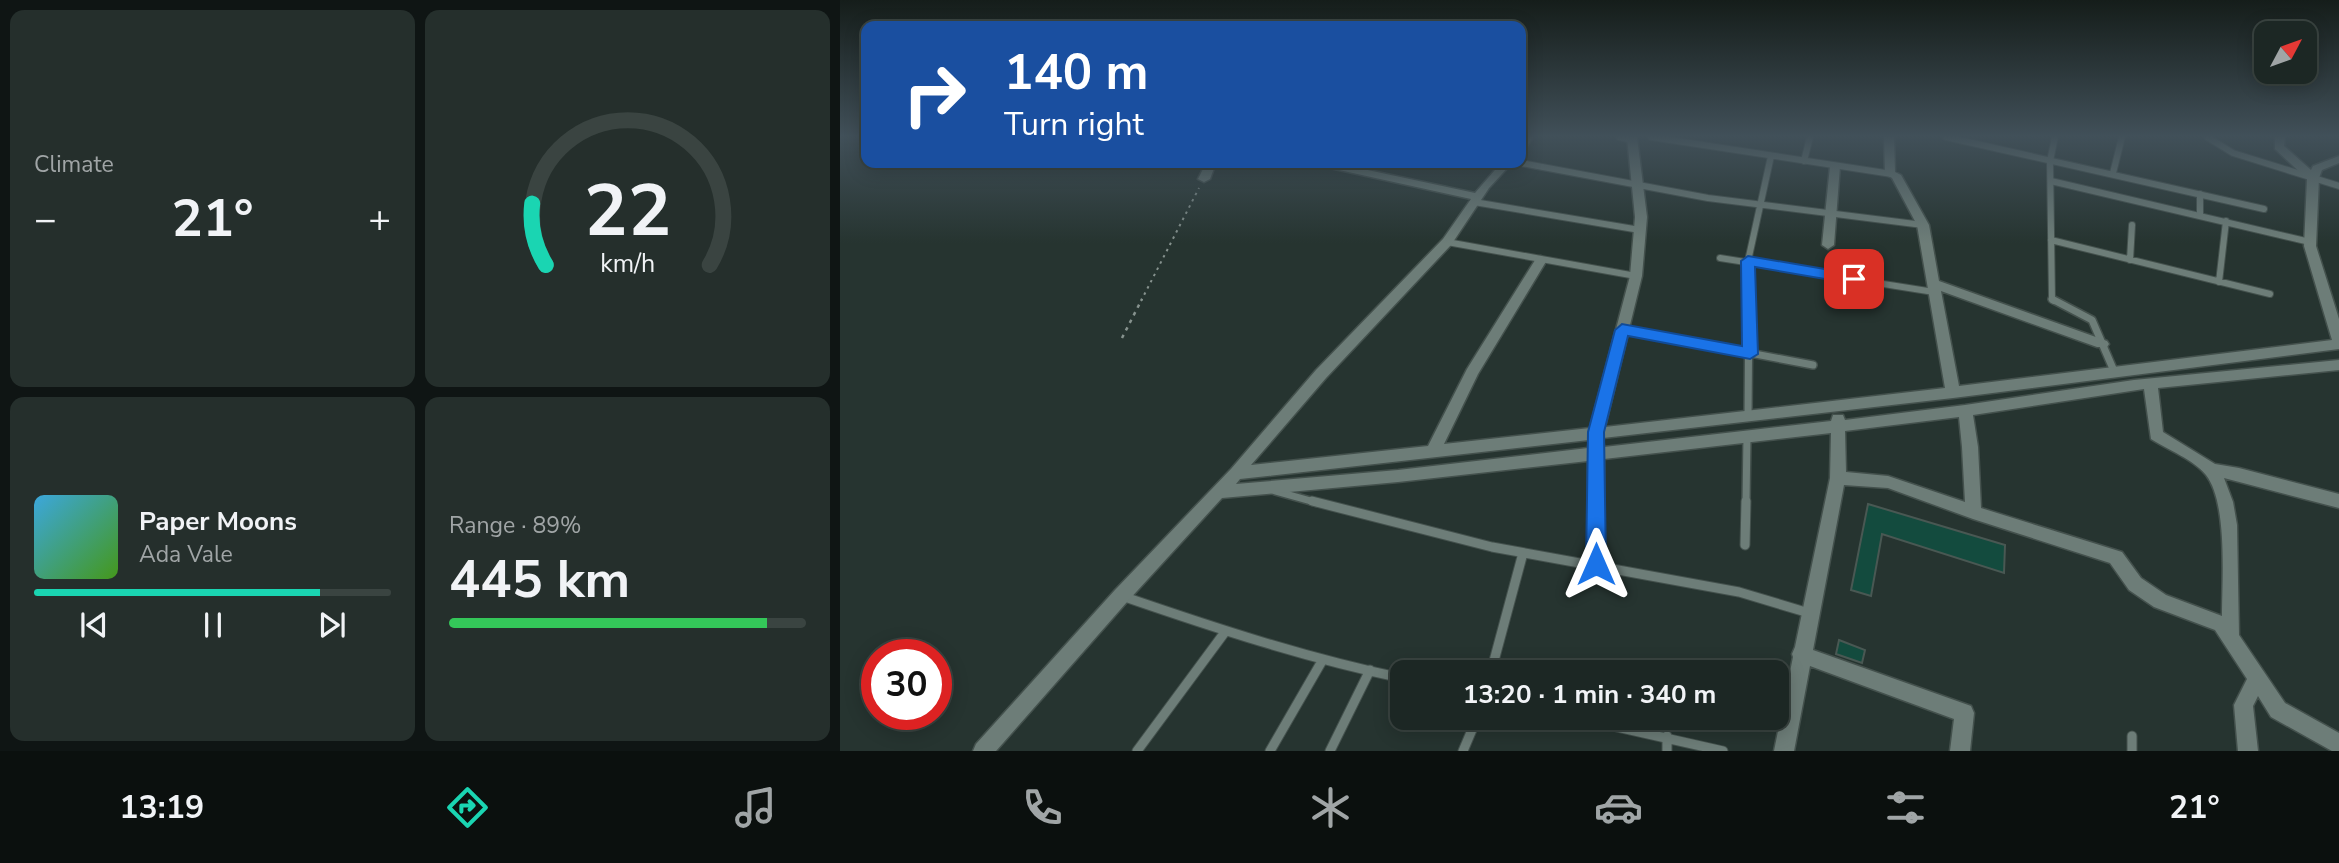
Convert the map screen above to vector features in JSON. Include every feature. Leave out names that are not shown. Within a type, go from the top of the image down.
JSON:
[{"type":"street","points":[[1204,179],[1207,172]]},
{"type":"street","points":[[1359,172],[1476,200]]},
{"type":"street","points":[[983,751],[1121,596],[1219,492],[1314,382],[1447,242],[1499,172]]},
{"type":"street","points":[[1596,564],[1596,432],[1636,276],[1640,230],[1634,172]]},
{"type":"street","points":[[1828,245],[1835,172]]},
{"type":"street","points":[[1890,172],[1896,175],[1923,225],[1954,393]]},
{"type":"street","points":[[2306,172],[2313,178]]},
{"type":"street","points":[[1236,473],[1954,393],[2339,342],[2310,242],[2315,172]]},
{"type":"street","points":[[1433,451],[1472,373],[1541,260]]},
{"type":"street","points":[[1935,288],[2102,344]]},
{"type":"street","points":[[1219,492],[1269,489],[1840,426],[2150,384],[2339,365]]},
{"type":"street","points":[[2150,384],[2156,435],[2211,470],[2239,474],[2339,501]]},
{"type":"street","points":[[1784,751],[1809,613],[1838,478],[1840,426],[1836,407]]},
{"type":"street","points":[[1965,411],[1970,447],[1973,512]]},
{"type":"street","points":[[2211,470],[2222,491],[2229,525],[2230,638]]},
{"type":"street","points":[[1838,478],[1888,482],[2116,557],[2134,584],[2160,601],[2221,624],[2278,710],[2339,744]]},
{"type":"street","points":[[1801,654],[1964,713],[1960,751]]},
{"type":"street","points":[[2248,751],[2243,705],[2257,678]]},
{"type":"lane","points":[[1565,172],[1637,187],[1831,216],[1923,225]]},
{"type":"lane","points":[[1748,417],[1748,261],[1767,172]]},
{"type":"lane","points":[[1876,172],[1896,175]]},
{"type":"lane","points":[[2051,172],[2052,300],[2092,320],[2114,372]]},
{"type":"lane","points":[[2108,172],[2264,209]]},
{"type":"lane","points":[[2294,172],[2339,186]]},
{"type":"lane","points":[[2051,181],[2226,220],[2310,242]]},
{"type":"lane","points":[[2200,194],[2200,215]]},
{"type":"lane","points":[[1476,200],[1640,230]]},
{"type":"lane","points":[[2219,282],[2226,220]]},
{"type":"lane","points":[[2130,260],[2132,225]]},
{"type":"lane","points":[[2052,240],[2270,294]]},
{"type":"lane","points":[[1447,242],[1636,276]]},
{"type":"lane","points":[[1720,258],[1935,288]]},
{"type":"lane","points":[[1622,330],[1813,365]]},
{"type":"lane","points":[[1745,545],[1747,436]]},
{"type":"lane","points":[[1269,489],[1419,530],[1523,553],[1761,595],[1809,613]]},
{"type":"lane","points":[[1494,660],[1523,553]]},
{"type":"lane","points":[[1121,596],[1225,632],[1322,661],[1390,675]]},
{"type":"lane","points":[[1137,751],[1225,632]]},
{"type":"lane","points":[[1270,751],[1322,661]]},
{"type":"lane","points":[[1330,751],[1370,670]]},
{"type":"lane","points":[[1464,751],[1472,730]]},
{"type":"lane","points":[[1637,730],[1723,751]]},
{"type":"lane","points":[[1667,736],[1667,751]]},
{"type":"lane","points":[[2132,736],[2132,751]]},
{"type":"path","points":[[1122,338],[1204,179]]},
{"type":"building","points":[[1868,504],[2005,545],[2004,573],[1882,534],[1871,596],[1851,590]]},
{"type":"building","points":[[1839,640],[1865,650],[1862,663],[1836,654]]},
{"type":"route","points":[[1596,564],[1596,432],[1622,330],[1750,354],[1748,261],[1854,279]]}]
